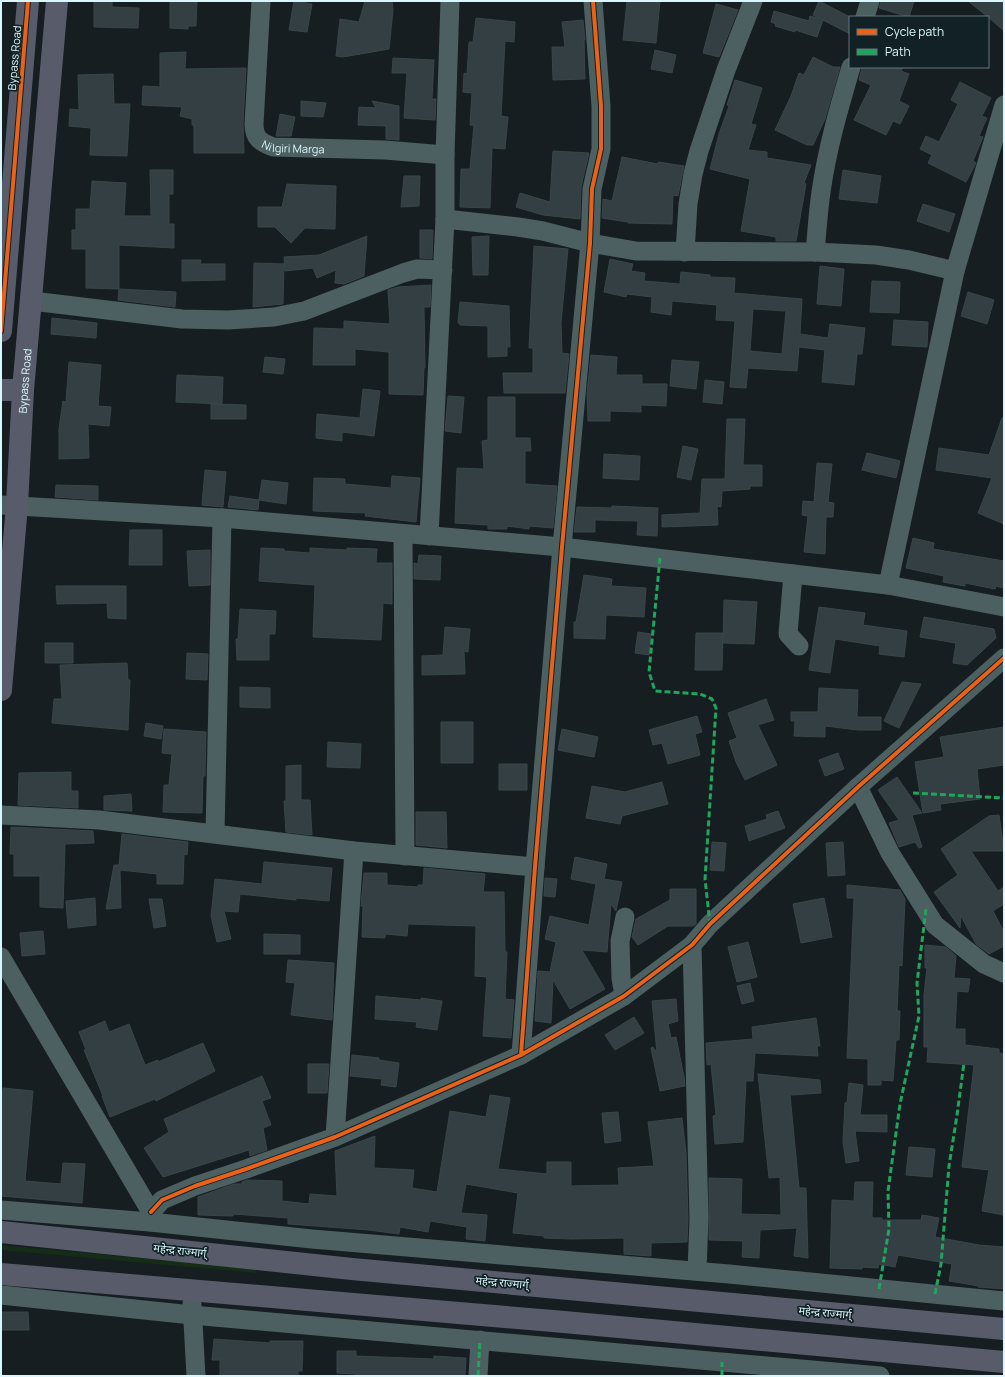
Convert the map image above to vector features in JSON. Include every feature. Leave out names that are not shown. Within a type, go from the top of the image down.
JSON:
[{"type":"highway","name":"Bypass Road","points":[[1,331],[5,235],[28,1]]},
{"type":"highway","name":"Bypass Road","points":[[1,690],[9,505],[32,301],[57,1]]},
{"type":"highway","points":[[1,390],[23,390]]},
{"type":"highway","name":"महेन्द्र राज्मार्ग्","points":[[1,1232],[352,1269],[1004,1329]]},
{"type":"highway","points":[[1,1274],[553,1321],[1004,1362]]},
{"type":"street","name":"Nilgiri Marga","points":[[261,1],[254,124],[254,132],[258,139],[273,147],[385,150],[445,155]]},
{"type":"street","points":[[429,536],[446,219],[445,155],[450,1]]},
{"type":"street","points":[[521,1055],[562,547],[590,243],[592,189],[601,149],[601,106],[593,1]]},
{"type":"street","points":[[685,252],[688,204],[693,174],[699,151],[726,70],[753,1]]},
{"type":"street","points":[[865,16],[870,1]]},
{"type":"street","points":[[815,252],[826,160],[851,68]]},
{"type":"street","points":[[888,585],[955,271],[998,146],[1004,105]]},
{"type":"street","points":[[446,219],[543,231],[590,243],[636,251],[815,252],[876,255],[909,260],[955,271]]},
{"type":"street","points":[[32,301],[182,319],[228,320],[274,317],[304,311],[417,269],[443,270]]},
{"type":"street","points":[[9,505],[222,518],[562,547],[888,585],[1004,607]]},
{"type":"street","points":[[215,833],[222,518]]},
{"type":"street","points":[[404,534],[405,856]]},
{"type":"street","points":[[793,574],[788,634],[799,646]]},
{"type":"street","points":[[151,1217],[162,1200],[195,1186],[335,1137],[521,1055],[624,996],[692,945],[710,924],[858,787],[1004,658]]},
{"type":"street","points":[[858,787],[890,853],[935,924],[984,964],[1004,972]]},
{"type":"street","points":[[1,815],[99,820],[405,856],[535,867]]},
{"type":"street","points":[[335,1137],[354,850]]},
{"type":"street","points":[[624,996],[621,978],[620,941],[625,917]]},
{"type":"street","points":[[692,945],[699,1218],[697,1271]]},
{"type":"street","points":[[1,957],[151,1217]]},
{"type":"street","points":[[1,1210],[151,1217],[312,1239],[697,1271],[1004,1301]]},
{"type":"street","points":[[191,1290],[196,1376]]},
{"type":"street","points":[[1,1295],[192,1315],[880,1376]]},
{"type":"street","points":[[478,1376],[480,1340]]},
{"type":"green space","points":[[1,1245],[256,1269],[256,1273],[1,1250]]},
{"type":"building","points":[[94,1],[112,1],[112,7],[139,8],[138,28],[94,27]]},
{"type":"building","points":[[170,1],[197,1],[196,26],[188,26],[188,29],[170,28]]},
{"type":"building","points":[[294,1],[312,4],[307,32],[289,30]]},
{"type":"building","points":[[365,1],[392,1],[393,10],[389,49],[343,57],[336,56],[340,19],[359,22]]},
{"type":"building","points":[[627,1],[660,1],[656,43],[623,40]]},
{"type":"building","points":[[819,1],[849,16],[849,33],[823,20],[817,37],[775,26],[776,24],[771,22],[774,11],[809,21],[810,16],[821,19],[813,15]]},
{"type":"building","points":[[881,1],[914,1],[909,16],[879,8]]},
{"type":"building","points":[[968,1],[1004,1],[1004,31],[989,18],[989,16],[987,16]]},
{"type":"building","points":[[716,4],[738,10],[719,57],[703,53]]},
{"type":"building","points":[[476,18],[515,22],[514,42],[505,41],[501,116],[508,117],[505,149],[492,148],[490,208],[460,207],[461,169],[470,169],[474,125],[470,125],[472,93],[463,92],[464,73],[467,74],[469,42],[473,42]]},
{"type":"building","points":[[583,20],[585,40],[585,79],[553,80],[552,47],[565,47],[562,22]]},
{"type":"building","points":[[655,50],[676,55],[672,73],[651,69]]},
{"type":"building","points":[[186,52],[185,69],[246,68],[243,123],[244,153],[194,153],[194,125],[192,125],[192,119],[180,116],[182,107],[142,105],[143,86],[160,87],[160,53]]},
{"type":"building","points":[[813,57],[833,67],[840,67],[825,119],[813,145],[807,145],[775,130],[791,96],[799,73],[804,75]]},
{"type":"building","points":[[393,58],[434,60],[432,99],[436,99],[435,120],[404,118],[407,73],[392,73]]},
{"type":"building","points":[[862,68],[902,68],[901,71],[909,74],[899,101],[909,106],[900,124],[893,121],[886,135],[854,120],[871,85],[859,80]]},
{"type":"building","points":[[113,74],[114,104],[130,104],[127,156],[90,155],[91,128],[69,126],[70,109],[79,110],[78,75]]},
{"type":"building","points":[[735,80],[762,88],[751,124],[756,125],[748,150],[767,152],[767,158],[811,165],[804,183],[806,184],[796,241],[776,241],[776,237],[741,231],[750,179],[710,169],[719,134],[729,106],[727,105]]},
{"type":"building","points":[[960,82],[991,98],[982,116],[987,118],[979,136],[983,137],[973,161],[976,163],[966,182],[928,163],[932,155],[920,149],[926,136],[939,142],[958,104],[951,100]]},
{"type":"building","points":[[301,101],[326,103],[323,117],[301,116]]},
{"type":"building","points":[[372,101],[399,106],[399,140],[386,139],[386,126],[358,125],[359,107],[376,108]]},
{"type":"building","points":[[280,114],[295,117],[291,136],[276,136]]},
{"type":"building","points":[[553,151],[589,153],[581,187],[580,219],[543,215],[516,207],[520,193],[550,202]]},
{"type":"building","points":[[622,157],[658,164],[658,162],[684,166],[678,196],[673,195],[672,224],[628,223],[602,218],[603,199],[612,201]]},
{"type":"building","points":[[150,170],[173,170],[173,194],[169,194],[169,224],[174,224],[174,248],[119,245],[119,289],[86,288],[86,249],[72,249],[72,230],[76,230],[76,209],[90,209],[92,181],[126,183],[124,216],[151,216]]},
{"type":"building","points":[[843,170],[881,176],[877,203],[839,199]]},
{"type":"building","points":[[404,176],[420,176],[419,206],[401,207]]},
{"type":"building","points":[[287,184],[336,186],[335,229],[305,228],[291,243],[275,227],[258,227],[258,207],[282,207]]},
{"type":"building","points":[[923,204],[955,214],[949,232],[917,221]]},
{"type":"building","points":[[420,230],[433,230],[432,259],[420,258]]},
{"type":"building","points":[[367,236],[364,276],[344,284],[335,283],[336,270],[317,278],[313,268],[285,271],[284,257],[319,255]]},
{"type":"building","points":[[489,236],[488,275],[473,275],[472,237]]},
{"type":"building","points":[[534,246],[568,249],[561,323],[562,353],[569,354],[565,393],[504,393],[503,373],[533,373],[533,348],[529,348]]},
{"type":"building","points":[[610,259],[633,264],[631,271],[645,273],[644,281],[680,284],[681,272],[710,275],[710,277],[735,278],[734,293],[802,299],[800,334],[828,338],[830,324],[865,328],[862,354],[857,354],[854,385],[822,382],[825,350],[799,347],[797,371],[748,368],[746,388],[730,387],[735,321],[716,320],[717,305],[672,301],[671,315],[651,312],[652,297],[627,294],[626,297],[604,292]],"holes":[[[753,309],[786,311],[782,354],[750,351]]]},
{"type":"building","points":[[182,260],[201,260],[200,264],[225,264],[225,280],[182,281]]},
{"type":"building","points":[[254,263],[284,264],[283,304],[253,307]]},
{"type":"building","points":[[820,266],[844,269],[841,306],[817,304]]},
{"type":"building","points":[[872,281],[900,282],[899,313],[870,312]]},
{"type":"building","points":[[431,285],[430,307],[424,307],[425,368],[423,395],[389,394],[389,352],[355,349],[355,365],[313,365],[314,328],[344,329],[344,321],[390,324],[388,290],[398,287]]},
{"type":"building","points":[[119,289],[176,292],[175,307],[118,300]]},
{"type":"building","points":[[968,292],[994,300],[987,324],[961,316]]},
{"type":"building","points":[[460,302],[509,306],[510,347],[507,347],[507,356],[488,357],[488,326],[460,325],[460,323],[458,323]]},
{"type":"building","points":[[52,318],[97,323],[96,338],[51,334]]},
{"type":"building","points":[[894,320],[928,322],[927,347],[892,345]]},
{"type":"building","points":[[591,355],[617,357],[616,375],[642,375],[642,384],[667,384],[666,406],[641,405],[641,412],[610,411],[610,421],[588,421],[587,393]]},
{"type":"building","points":[[265,357],[285,359],[283,374],[263,372]]},
{"type":"building","points":[[672,360],[699,362],[696,389],[670,386]]},
{"type":"building","points":[[69,362],[101,365],[98,406],[111,407],[109,426],[88,424],[89,458],[59,459],[59,429],[63,401],[66,402]]},
{"type":"building","points":[[177,375],[223,377],[222,404],[176,402]]},
{"type":"building","points":[[705,380],[724,382],[722,404],[703,402]]},
{"type":"building","points":[[363,389],[380,391],[374,436],[342,432],[342,441],[316,438],[317,414],[360,418]]},
{"type":"building","points":[[448,396],[464,397],[461,433],[445,431]]},
{"type":"building","points":[[488,397],[515,397],[515,438],[530,438],[531,451],[525,451],[525,484],[557,486],[553,528],[529,526],[529,529],[507,526],[507,529],[488,529],[488,525],[455,523],[457,468],[484,469],[482,441],[488,440]]},
{"type":"building","points":[[211,404],[246,405],[246,419],[211,419]]},
{"type":"building","points":[[1002,418],[1004,418],[1004,524],[978,513],[992,478],[936,470],[939,448],[989,455]]},
{"type":"building","points":[[727,419],[745,419],[743,465],[762,465],[762,486],[750,486],[750,489],[722,491],[721,507],[717,506],[718,525],[662,527],[662,515],[700,513],[702,479],[725,479]]},
{"type":"building","points":[[683,446],[698,449],[691,480],[677,477]]},
{"type":"building","points":[[867,453],[900,461],[896,478],[862,470]]},
{"type":"building","points":[[604,454],[640,456],[639,480],[603,478]]},
{"type":"building","points":[[817,463],[832,464],[828,502],[834,503],[833,517],[826,517],[825,554],[804,552],[808,516],[802,515],[803,501],[814,502]]},
{"type":"building","points":[[205,470],[226,472],[223,507],[202,505]]},
{"type":"building","points":[[392,476],[420,478],[416,522],[365,516],[366,513],[313,511],[314,478],[345,479],[345,484],[391,488]]},
{"type":"building","points":[[262,480],[288,483],[286,504],[259,500]]},
{"type":"building","points":[[56,485],[98,486],[98,500],[55,497]]},
{"type":"building","points":[[230,496],[259,500],[258,510],[228,507]]},
{"type":"building","points":[[612,506],[658,508],[657,536],[637,535],[638,521],[595,520],[595,532],[574,532],[577,507],[612,508]]},
{"type":"building","points":[[130,530],[162,530],[162,565],[129,565]]},
{"type":"building","points":[[913,538],[934,543],[933,549],[1004,561],[1004,588],[996,586],[995,589],[965,583],[965,586],[943,582],[944,576],[906,568]]},
{"type":"building","points":[[261,548],[284,549],[284,551],[310,553],[310,548],[347,550],[347,548],[377,549],[376,563],[392,563],[392,604],[383,603],[381,640],[313,637],[315,585],[259,581]]},
{"type":"building","points":[[210,550],[210,585],[189,586],[187,551]]},
{"type":"building","points":[[419,555],[441,556],[440,580],[414,579],[414,563],[418,564]]},
{"type":"building","points":[[584,575],[612,579],[611,586],[646,588],[644,617],[606,615],[605,639],[574,638],[574,622],[576,622]]},
{"type":"building","points":[[56,586],[126,586],[126,619],[108,618],[107,603],[57,604]]},
{"type":"building","points":[[724,600],[757,602],[754,644],[723,643]]},
{"type":"building","points":[[819,607],[865,613],[863,625],[907,631],[904,657],[879,654],[880,646],[835,639],[830,673],[809,670]]},
{"type":"building","points":[[240,609],[276,611],[275,634],[269,634],[269,660],[237,660],[236,639],[238,639]]},
{"type":"building","points":[[924,617],[994,629],[996,638],[967,665],[953,663],[956,643],[920,637]]},
{"type":"building","points":[[445,627],[470,629],[468,652],[464,651],[465,674],[422,675],[422,656],[443,655]]},
{"type":"building","points":[[638,632],[651,634],[649,655],[635,653]]},
{"type":"building","points":[[696,633],[723,633],[722,670],[695,670]]},
{"type":"building","points":[[45,643],[73,643],[73,663],[45,663]]},
{"type":"building","points":[[187,653],[208,654],[207,680],[186,679]]},
{"type":"building","points":[[127,663],[128,680],[130,680],[128,730],[52,723],[54,699],[62,699],[60,665]]},
{"type":"building","points":[[902,682],[921,684],[899,728],[884,721]]},
{"type":"building","points":[[240,687],[270,688],[270,708],[240,707]]},
{"type":"building","points":[[819,688],[858,690],[857,717],[881,717],[881,730],[858,730],[825,726],[825,737],[794,736],[795,721],[791,721],[791,712],[818,712]]},
{"type":"building","points":[[766,699],[774,720],[758,725],[777,765],[745,780],[736,762],[729,741],[737,738],[728,713]]},
{"type":"building","points":[[697,716],[702,732],[695,734],[700,755],[668,764],[662,743],[653,745],[649,730]]},
{"type":"building","points":[[441,722],[473,722],[473,763],[441,763]]},
{"type":"building","points":[[146,723],[163,726],[161,739],[144,736]]},
{"type":"building","points":[[1004,727],[1004,765],[977,769],[980,799],[940,804],[941,810],[923,813],[915,762],[944,757],[940,737]]},
{"type":"building","points":[[164,729],[206,732],[202,813],[163,812],[164,785],[169,785],[172,754],[162,753]]},
{"type":"building","points":[[562,729],[598,737],[594,757],[558,750]]},
{"type":"building","points":[[328,742],[361,744],[360,768],[327,767]]},
{"type":"building","points":[[838,753],[844,769],[825,776],[819,760]]},
{"type":"building","points":[[499,764],[527,764],[527,790],[499,790]]},
{"type":"building","points":[[301,765],[301,800],[310,800],[312,835],[286,832],[284,801],[286,801],[286,766]]},
{"type":"building","points":[[71,772],[71,791],[78,791],[78,808],[18,805],[19,773]]},
{"type":"building","points":[[897,777],[922,813],[912,815],[922,847],[919,848],[915,842],[899,847],[889,823],[899,820],[878,790]]},
{"type":"building","points":[[662,782],[668,804],[622,816],[620,824],[586,818],[592,786],[625,792]]},
{"type":"building","points":[[131,794],[132,811],[104,810],[104,796]]},
{"type":"building","points":[[778,811],[785,828],[749,841],[745,826],[767,819],[766,815]]},
{"type":"building","points":[[416,812],[446,812],[447,848],[416,845]]},
{"type":"building","points":[[999,815],[1004,851],[971,851],[998,891],[1004,887],[1004,904],[993,911],[1004,932],[1004,946],[989,954],[976,944],[961,916],[960,928],[934,892],[958,875],[941,849],[989,816]]},
{"type":"building","points":[[11,827],[93,831],[94,843],[65,844],[63,908],[40,907],[40,876],[14,876],[14,854],[10,854]]},
{"type":"building","points":[[122,834],[188,842],[187,855],[184,854],[183,884],[157,884],[157,874],[120,870],[121,908],[106,909],[114,865],[119,865]]},
{"type":"building","points":[[712,842],[726,843],[724,871],[710,870]]},
{"type":"building","points":[[843,842],[845,875],[828,876],[826,843]]},
{"type":"building","points":[[575,857],[607,864],[604,879],[622,882],[616,911],[611,904],[607,952],[582,950],[605,989],[570,1009],[553,980],[551,1023],[535,1021],[538,971],[550,972],[556,942],[545,939],[550,916],[589,925],[596,884],[571,879]]},
{"type":"building","points":[[264,862],[332,868],[329,901],[296,898],[296,900],[240,894],[238,912],[224,911],[231,939],[217,942],[211,916],[215,879],[262,884]]},
{"type":"building","points":[[424,868],[485,874],[483,892],[504,892],[505,952],[507,952],[505,999],[514,1000],[511,1038],[483,1036],[487,977],[475,976],[476,926],[408,924],[407,936],[385,934],[385,938],[362,937],[363,906],[361,906],[364,873],[387,873],[387,885],[418,887],[418,885],[423,885]]},
{"type":"building","points":[[545,878],[557,879],[555,897],[544,896]]},
{"type":"building","points":[[847,885],[900,890],[905,899],[902,966],[899,965],[897,1011],[900,1011],[899,1040],[896,1040],[893,1081],[881,1080],[881,1085],[868,1085],[868,1059],[847,1058],[854,898],[847,898]]},
{"type":"building","points":[[670,889],[696,889],[696,924],[693,926],[668,926],[638,945],[632,937],[636,919],[670,900]]},
{"type":"building","points":[[95,898],[96,925],[68,928],[66,901]]},
{"type":"building","points":[[824,898],[832,937],[801,943],[793,904]]},
{"type":"building","points":[[149,899],[162,899],[166,926],[154,928]]},
{"type":"building","points":[[43,931],[45,954],[22,956],[20,933]]},
{"type":"building","points":[[264,934],[300,935],[300,954],[264,954]]},
{"type":"building","points":[[748,942],[757,977],[737,982],[728,947]]},
{"type":"building","points":[[925,945],[946,947],[956,956],[954,978],[970,979],[968,992],[957,991],[955,1029],[965,1029],[965,1045],[999,1049],[999,1053],[1004,1054],[1004,1215],[982,1211],[989,1170],[962,1167],[974,1065],[927,1062],[928,1047],[924,1047],[924,995],[927,968],[925,968]]},
{"type":"building","points":[[288,960],[334,963],[332,1020],[291,1015],[295,983],[286,982]]},
{"type":"building","points":[[750,983],[754,1001],[742,1004],[737,986]]},
{"type":"building","points":[[376,996],[421,1000],[421,998],[442,1001],[437,1030],[416,1027],[417,1022],[375,1019]]},
{"type":"building","points":[[676,999],[678,1021],[668,1024],[671,1038],[676,1037],[685,1086],[660,1091],[651,1048],[653,1047],[657,1053],[652,1001]]},
{"type":"building","points":[[634,1017],[644,1033],[615,1050],[605,1035]]},
{"type":"building","points":[[816,1018],[820,1046],[817,1046],[818,1056],[755,1053],[753,1081],[746,1081],[743,1142],[715,1144],[713,1116],[716,1115],[711,1064],[707,1065],[706,1043],[753,1039],[752,1027]]},
{"type":"building","points":[[105,1021],[109,1032],[129,1024],[145,1065],[158,1060],[158,1062],[203,1043],[215,1071],[156,1101],[155,1099],[110,1117],[84,1050],[86,1050],[79,1032]]},
{"type":"building","points":[[352,1055],[379,1058],[379,1060],[399,1063],[396,1087],[381,1085],[382,1079],[350,1076]]},
{"type":"building","points":[[308,1064],[329,1064],[327,1093],[308,1093]]},
{"type":"building","points":[[758,1074],[820,1080],[821,1093],[790,1095],[799,1188],[806,1188],[808,1258],[794,1256],[797,1228],[760,1230],[759,1258],[742,1257],[743,1241],[709,1240],[709,1178],[742,1179],[741,1214],[781,1215],[780,1177],[769,1178]]},
{"type":"building","points":[[262,1076],[271,1098],[262,1101],[271,1125],[263,1128],[267,1150],[250,1156],[249,1150],[163,1177],[144,1148],[169,1132],[164,1119]]},
{"type":"building","points":[[849,1083],[863,1085],[860,1115],[887,1115],[887,1132],[855,1131],[859,1161],[846,1163],[843,1142],[845,1103],[847,1103]]},
{"type":"building","points":[[3,1088],[33,1091],[25,1181],[61,1184],[63,1163],[85,1164],[82,1203],[1,1196],[1,1098]]},
{"type":"building","points":[[490,1095],[510,1098],[498,1169],[547,1174],[547,1162],[571,1162],[571,1186],[619,1185],[618,1168],[654,1166],[648,1122],[682,1118],[686,1153],[688,1218],[687,1242],[651,1243],[651,1256],[624,1254],[624,1238],[544,1238],[544,1236],[513,1233],[518,1193],[466,1184],[461,1213],[487,1215],[485,1241],[466,1239],[467,1227],[430,1221],[428,1232],[400,1227],[399,1234],[369,1230],[288,1224],[288,1218],[233,1214],[233,1216],[198,1215],[198,1197],[234,1184],[242,1184],[242,1182],[247,1180],[282,1181],[282,1201],[309,1204],[310,1194],[337,1196],[335,1151],[375,1136],[374,1168],[414,1170],[412,1188],[437,1192],[450,1111],[486,1117]]},
{"type":"building","points":[[618,1112],[621,1141],[605,1143],[602,1113]]},
{"type":"building","points":[[909,1147],[935,1149],[932,1177],[906,1175]]},
{"type":"building","points":[[855,1182],[873,1182],[872,1218],[882,1218],[882,1220],[921,1220],[922,1215],[939,1218],[935,1237],[979,1245],[1004,1247],[1004,1289],[978,1287],[979,1286],[949,1281],[952,1264],[898,1255],[895,1267],[879,1264],[878,1268],[830,1268],[832,1200],[854,1201]]},
{"type":"building","points":[[1,1312],[28,1312],[29,1330],[1,1330]]},
{"type":"building","points":[[214,1339],[270,1343],[270,1341],[303,1341],[302,1371],[298,1371],[298,1376],[220,1376],[220,1360],[212,1360]]},
{"type":"building","points":[[337,1351],[356,1351],[356,1356],[434,1359],[434,1356],[466,1358],[465,1376],[355,1376],[355,1374],[337,1373]]},
{"type":"marked path","points":[[660,558],[649,672],[655,691],[700,694],[712,699],[716,708],[705,879],[710,924]]},
{"type":"marked path","points":[[913,793],[1004,798]]},
{"type":"marked path","points":[[879,1289],[889,1229],[888,1191],[900,1104],[919,1016],[917,983],[926,909]]},
{"type":"marked path","points":[[935,1294],[941,1264],[949,1166],[964,1063]]},
{"type":"marked path","points":[[478,1376],[480,1340]]},
{"type":"marked path","points":[[722,1362],[722,1376]]},
{"type":"cycle path","points":[[1,331],[28,1]]},
{"type":"cycle path","points":[[521,1055],[562,547],[590,243],[592,189],[601,149],[601,106],[593,1]]},
{"type":"cycle path","points":[[151,1212],[162,1200],[195,1186],[335,1137],[521,1055],[624,996],[692,945],[710,924],[858,787],[1004,658]]}]
